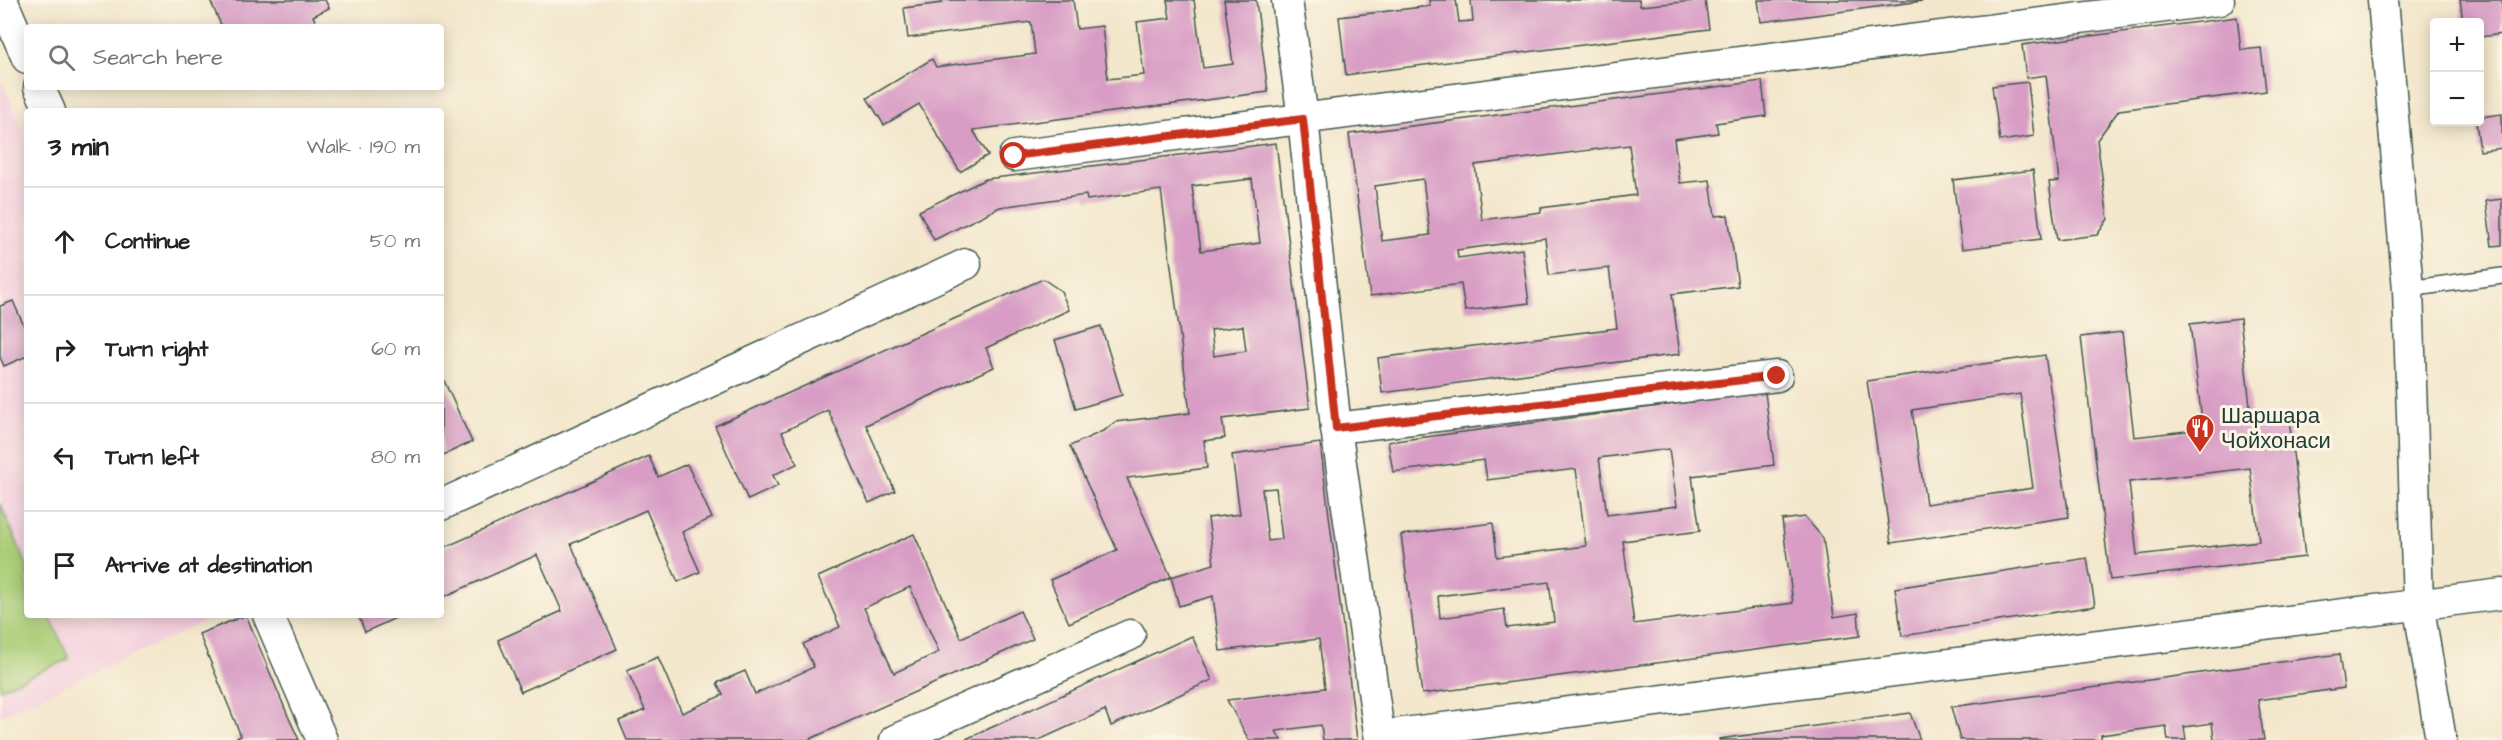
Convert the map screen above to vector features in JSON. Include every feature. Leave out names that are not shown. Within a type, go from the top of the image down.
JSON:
[{"type":"street","points":[[2,0],[24,51]]},
{"type":"street","points":[[1287,0],[1303,119],[1336,428],[1380,738],[2502,594]]},
{"type":"street","points":[[1014,156],[2218,0]]},
{"type":"street","points":[[2383,0],[2408,289],[2418,603],[2442,740]]},
{"type":"street","points":[[40,90],[49,108]]},
{"type":"street","points":[[444,504],[966,264]]},
{"type":"street","points":[[1336,428],[1777,376]]},
{"type":"street","points":[[269,618],[322,740]]},
{"type":"street","points":[[895,740],[1130,635]]},
{"type":"lane","points":[[2408,289],[2502,276]]},
{"type":"shaded area","points":[[0,77],[24,133],[24,618],[212,618],[0,716]]},
{"type":"green space","points":[[0,504],[24,558],[24,618],[50,618],[69,659],[0,689]]},
{"type":"building","points":[[210,0],[325,0],[329,8],[313,16],[317,24],[221,24]]},
{"type":"building","points":[[942,0],[1073,0],[1077,29],[1102,26],[1108,79],[1144,75],[1137,22],[1170,18],[1167,0],[1194,0],[1203,68],[1233,64],[1224,0],[1256,0],[1268,92],[973,130],[988,155],[960,172],[919,104],[884,125],[867,98],[932,59],[936,67],[1035,54],[1031,22],[908,38],[904,8],[942,3]]},
{"type":"building","points":[[1429,0],[1456,0],[1459,22],[1473,21],[1471,0],[1639,0],[1640,6],[1705,0],[1709,29],[1346,75],[1339,17],[1430,6]]},
{"type":"building","points":[[1758,0],[1922,0],[1922,1],[1761,22]]},
{"type":"building","points":[[2460,0],[2502,0],[2502,34],[2484,36],[2484,18],[2462,18]]},
{"type":"building","points":[[2237,17],[2241,50],[2261,48],[2266,91],[2119,110],[2097,140],[2108,219],[2097,235],[2057,240],[2049,182],[2059,181],[2046,75],[2026,78],[2022,45]]},
{"type":"building","points":[[1762,81],[1766,116],[1716,123],[1718,133],[1674,139],[1680,183],[1710,180],[1715,216],[1728,215],[1738,286],[1672,294],[1680,354],[1382,393],[1378,358],[1617,328],[1609,268],[1549,275],[1545,238],[1457,250],[1458,258],[1522,249],[1529,303],[1465,311],[1461,284],[1370,296],[1349,134]],"holes":[[[1629,145],[1636,195],[1541,208],[1541,212],[1482,220],[1475,165]],[[1423,179],[1430,235],[1382,241],[1375,186]]]},
{"type":"building","points":[[2028,82],[2034,136],[2000,141],[1992,86]]},
{"type":"building","points":[[2502,114],[2502,148],[2480,151],[2477,126],[2484,126],[2484,116]]},
{"type":"building","points":[[1276,143],[1310,408],[1222,419],[1225,438],[1204,441],[1207,468],[1127,478],[1171,577],[1069,623],[1050,580],[1117,550],[1070,446],[1105,430],[1115,422],[1190,413],[1161,190],[1087,200],[1086,195],[1000,207],[934,240],[919,211],[986,179]],"holes":[[[1252,179],[1260,243],[1201,251],[1192,186]],[[1243,326],[1246,351],[1214,356],[1211,330]]]},
{"type":"building","points":[[2033,170],[2041,239],[1962,249],[1953,180]]},
{"type":"building","points":[[2502,199],[2502,245],[2492,246],[2486,201]]},
{"type":"building","points":[[1043,279],[1061,291],[1069,310],[986,348],[994,367],[866,425],[895,491],[869,503],[828,410],[782,432],[797,464],[773,475],[778,486],[748,500],[715,426]]},
{"type":"building","points":[[13,301],[24,326],[24,357],[4,366],[0,357],[0,306]]},
{"type":"building","points":[[2240,318],[2252,423],[2289,418],[2305,557],[2110,580],[2081,337],[2122,332],[2134,437],[2203,429],[2190,324]],"holes":[[[2250,468],[2259,541],[2137,555],[2129,482]]]},
{"type":"building","points":[[1101,326],[1122,395],[1076,409],[1055,340]]},
{"type":"building","points":[[2045,355],[2069,517],[1891,543],[1867,381]],"holes":[[[2020,394],[2033,488],[1926,504],[1912,410]]]},
{"type":"building","points":[[444,381],[472,442],[444,455]]},
{"type":"building","points":[[1765,392],[1774,465],[1692,476],[1700,531],[1623,541],[1634,624],[1793,603],[1782,520],[1805,517],[1823,538],[1834,617],[1858,613],[1860,636],[1422,694],[1401,535],[1493,523],[1497,557],[1586,546],[1576,469],[1487,480],[1484,460],[1393,472],[1388,442]],"holes":[[[1669,449],[1677,506],[1607,515],[1599,458]],[[1549,582],[1554,622],[1507,628],[1504,609],[1440,618],[1438,596]]]},
{"type":"building","points":[[1320,443],[1357,740],[1323,740],[1321,725],[1276,731],[1281,740],[1249,740],[1227,700],[1325,688],[1319,639],[1220,651],[1213,596],[1179,606],[1171,577],[1214,564],[1208,518],[1240,514],[1232,455]],"holes":[[[1276,488],[1282,539],[1268,541],[1262,489]]]},
{"type":"building","points":[[649,456],[658,477],[687,464],[712,518],[682,532],[700,572],[678,582],[646,510],[571,544],[617,649],[521,692],[498,640],[562,611],[537,555],[444,597],[444,548]]},
{"type":"building","points":[[914,534],[961,638],[1020,611],[1033,639],[808,740],[627,740],[619,721],[645,710],[627,670],[658,657],[682,713],[723,695],[717,683],[745,671],[755,694],[814,667],[803,644],[840,627],[818,577]],"holes":[[[910,587],[939,652],[894,673],[864,608]]]},
{"type":"building","points":[[2087,558],[2095,606],[1902,636],[1895,588]]},
{"type":"building","points":[[239,618],[247,618],[299,740],[232,740],[241,736],[199,634]]},
{"type":"building","points":[[359,618],[395,618],[365,632]]},
{"type":"building","points":[[1192,636],[1212,680],[1111,726],[1105,710],[1039,740],[964,740]]},
{"type":"building","points":[[2339,654],[2344,688],[2258,700],[2264,740],[2214,740],[2212,723],[2184,727],[2186,740],[2168,740],[2166,726],[2101,735],[2101,740],[1960,740],[1951,707]]},
{"type":"building","points":[[1910,713],[1920,740],[1719,740],[1719,739]]},
{"type":"place","name":"Шаршара Чойхонаси","points":[[2200,454]]},
{"type":"route","points":[[1014,156],[1303,119],[1336,428],[1777,376]]}]
